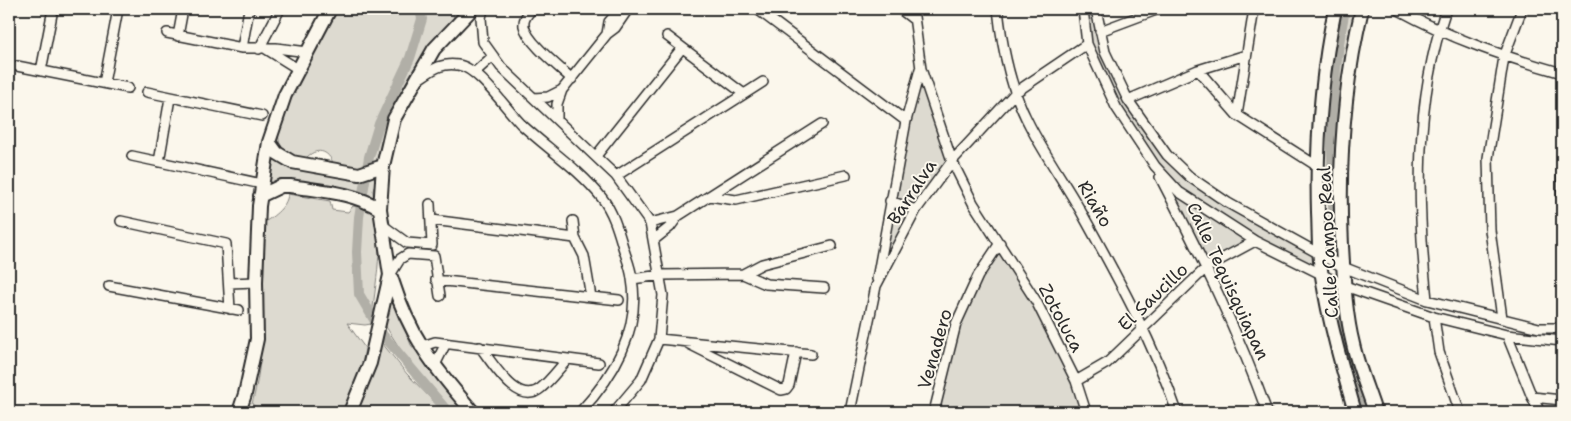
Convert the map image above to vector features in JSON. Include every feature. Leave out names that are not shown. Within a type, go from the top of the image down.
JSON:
[{"type":"street","points":[[41,71],[53,9]]},
{"type":"street","points":[[104,83],[118,9]]},
{"type":"street","points":[[178,36],[184,9]]},
{"type":"street","points":[[242,48],[249,9]]},
{"type":"street","points":[[262,49],[280,9]]},
{"type":"street","points":[[239,412],[245,394],[257,339],[256,282],[261,190],[270,142],[285,95],[330,9]]},
{"type":"street","points":[[472,9],[434,49],[394,119],[383,166],[380,209],[390,275],[399,302],[420,347],[434,368],[473,412]]},
{"type":"street","points":[[483,9],[481,18],[483,42],[501,67],[616,176],[650,224],[655,239],[663,295],[659,339],[641,380],[614,412]]},
{"type":"street","points":[[532,9],[525,17],[524,26],[530,38],[572,78]]},
{"type":"street","points":[[607,34],[608,22],[620,9]]},
{"type":"street","points":[[556,120],[557,104],[562,90],[607,34],[615,28],[628,9]]},
{"type":"street","points":[[757,9],[906,121]]},
{"type":"street","points":[[900,9],[913,19]]},
{"type":"street","points":[[876,286],[906,121],[920,69],[913,9]]},
{"type":"street","name":"Riaño","points":[[998,9],[1000,34],[1016,92],[1029,124],[1083,216],[1144,328],[1165,376],[1177,412]]},
{"type":"street","points":[[1083,9],[1087,44],[1116,107],[1154,166],[1179,192],[1255,241],[1345,286],[1434,317],[1508,334],[1562,341]]},
{"type":"street","points":[[1096,9],[1105,52],[1128,100],[1167,155],[1190,177],[1228,203],[1343,267],[1427,300],[1539,328],[1562,328]]},
{"type":"street","points":[[1100,31],[1159,9]]},
{"type":"street","points":[[1237,115],[1254,9]]},
{"type":"street","name":"Calle Campo Real","points":[[1335,9],[1327,46],[1319,114],[1317,166],[1321,275],[1338,351],[1355,412]]},
{"type":"street","name":"Calle Campo Real","points":[[1362,9],[1352,50],[1342,119],[1339,186],[1343,267],[1353,344],[1375,412]]},
{"type":"street","points":[[1397,9],[1438,31],[1504,57],[1562,73]]},
{"type":"street","points":[[1427,300],[1420,230],[1421,123],[1438,31],[1446,9]]},
{"type":"street","points":[[1502,318],[1490,230],[1488,158],[1504,57],[1522,9]]},
{"type":"street","points":[[167,33],[242,48],[276,48],[308,52]]},
{"type":"street","points":[[667,36],[744,94]]},
{"type":"street","name":"Barralva","points":[[850,412],[876,286],[916,210],[952,161],[1016,92],[1087,44]]},
{"type":"street","points":[[596,156],[682,48]]},
{"type":"street","points":[[262,49],[298,69]]},
{"type":"street","points":[[1128,100],[1198,70],[1246,55]]},
{"type":"street","points":[[474,73],[493,56]]},
{"type":"street","points":[[415,82],[440,64],[460,65],[474,73],[519,122],[561,156],[603,199],[617,226],[632,279],[633,306],[619,361],[602,389],[580,412]]},
{"type":"street","points":[[17,66],[128,88]]},
{"type":"street","name":"Zotoluca","points":[[920,69],[952,161],[973,204],[1000,243],[1036,302],[1076,381],[1086,412]]},
{"type":"street","points":[[1198,70],[1237,115],[1317,166]]},
{"type":"street","points":[[616,176],[763,82]]},
{"type":"street","points":[[534,98],[548,96],[562,90]]},
{"type":"street","points":[[147,92],[262,116]]},
{"type":"street","points":[[159,162],[170,98]]},
{"type":"street","points":[[650,224],[678,216],[822,124]]},
{"type":"street","points":[[270,142],[276,153],[292,162],[363,173],[383,166]]},
{"type":"street","points":[[1562,154],[1562,210]]},
{"type":"street","points":[[1154,166],[1167,155]]},
{"type":"street","points":[[132,156],[261,190],[290,186],[352,196],[366,200],[380,209]]},
{"type":"street","name":"Calle Tequisquiapan","points":[[1154,166],[1207,267],[1250,366],[1267,412]]},
{"type":"street","points":[[710,196],[736,200],[846,175]]},
{"type":"street","points":[[890,201],[916,210]]},
{"type":"street","points":[[381,224],[408,243],[432,245],[430,204]]},
{"type":"street","points":[[655,239],[670,227],[678,216]]},
{"type":"street","points":[[432,220],[574,238]]},
{"type":"street","points":[[109,286],[234,309],[229,283],[226,244],[121,221]]},
{"type":"street","points":[[573,221],[574,238],[584,256],[591,297]]},
{"type":"street","name":"El Saucillo","points":[[1076,381],[1108,363],[1207,267],[1255,241]]},
{"type":"street","points":[[408,243],[408,254]]},
{"type":"street","name":"Venadero","points":[[934,412],[956,324],[978,276],[1000,243]]},
{"type":"street","points":[[743,274],[762,264],[832,246]]},
{"type":"street","points":[[350,412],[364,381],[382,314],[390,275],[400,259],[408,254],[434,256],[436,280],[440,296]]},
{"type":"street","points":[[632,279],[661,275],[743,274],[766,284],[824,288]]},
{"type":"street","points":[[436,280],[619,300]]},
{"type":"street","points":[[229,283],[256,282]]},
{"type":"street","points":[[1434,317],[1439,352],[1460,412]]},
{"type":"street","points":[[1508,334],[1532,397],[1540,412]]},
{"type":"street","points":[[659,339],[811,354]]},
{"type":"street","points":[[685,341],[781,390],[786,389],[789,385],[796,352]]},
{"type":"street","points":[[420,347],[435,342],[599,363]]},
{"type":"street","points":[[434,368],[446,343]]},
{"type":"street","points":[[480,347],[512,387],[521,394],[530,394],[540,389],[568,359]]},
{"type":"street","points":[[1532,397],[1562,400]]},
{"type":"shaded area","points":[[335,9],[452,9],[454,19],[426,51],[405,84],[390,121],[379,162],[363,170],[334,165],[325,153],[317,151],[305,159],[296,157],[285,151],[279,142],[279,121]]},
{"type":"shaded area","points":[[1083,9],[1096,9],[1100,31],[1128,100],[1167,155],[1190,177],[1320,254],[1321,275],[1255,241],[1207,267],[1155,166],[1116,107],[1087,44]]},
{"type":"shaded area","points":[[1342,9],[1358,9],[1338,251],[1336,252],[1332,248],[1329,128],[1333,70]]},
{"type":"shaded area","points":[[921,69],[952,161],[916,210],[876,286]]},
{"type":"shaded area","points":[[271,155],[291,167],[363,180],[377,175],[373,191],[374,202],[368,199],[266,190]]},
{"type":"shaded area","points":[[288,194],[330,201],[332,210],[348,212],[353,206],[366,209],[376,218],[379,254],[371,324],[347,323],[365,348],[360,377],[346,412],[262,412],[252,404],[257,382],[262,338],[260,225],[282,208]]},
{"type":"shaded area","points":[[1000,243],[1036,301],[1086,412],[934,412],[956,324]]},
{"type":"shaded area","points":[[1338,287],[1374,412],[1366,412],[1346,350],[1337,303],[1336,288]]},
{"type":"shaded area","points":[[391,292],[411,345],[467,412],[452,412],[404,355],[381,319]]},
{"type":"shaded area","points":[[374,333],[407,374],[444,412],[355,412]]},
{"type":"waterway","points":[[420,9],[422,19],[410,58],[379,124],[369,157],[359,217],[357,252],[359,294],[383,335],[448,412]]},
{"type":"waterway","points":[[1335,249],[1332,188],[1333,98],[1345,9]]},
{"type":"waterway","points":[[1337,295],[1343,326]]},
{"type":"waterway","points":[[1349,352],[1366,412]]}]
